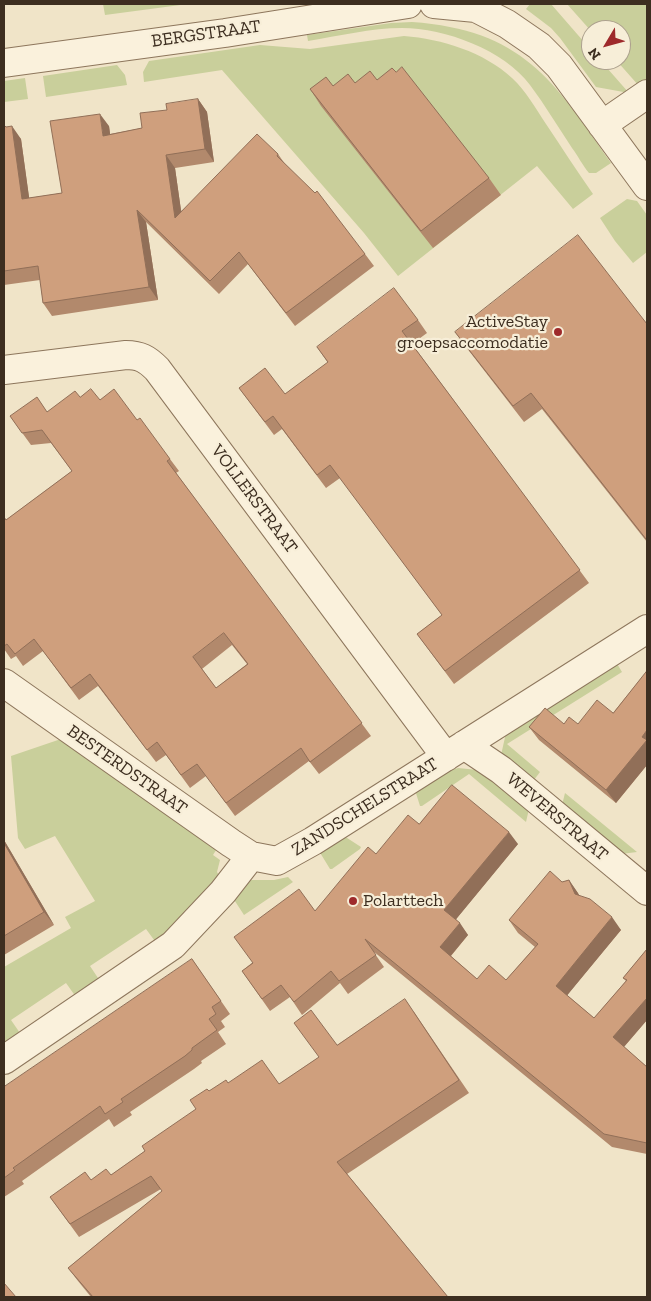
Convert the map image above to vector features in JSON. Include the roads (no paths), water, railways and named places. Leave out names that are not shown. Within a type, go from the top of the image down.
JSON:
[{"type":"street","name":"BERGSTRAAT","points":[[4,63],[225,33],[408,4]]},
{"type":"street","points":[[434,4],[476,8],[507,24],[538,46],[559,66],[647,186]]},
{"type":"street","points":[[602,124],[647,94]]},
{"type":"street","name":"VOLLERSTRAAT","points":[[4,370],[126,355],[138,355],[149,361],[455,751]]},
{"type":"street","name":"ZANDSCHELSTRAAT","points":[[251,856],[276,861],[313,841],[647,629]]},
{"type":"street","name":"BESTERDSTRAAT","points":[[4,683],[251,856]]},
{"type":"street","name":"WEVERSTRAAT","points":[[455,751],[501,770],[647,892]]},
{"type":"street","points":[[4,1060],[173,945],[223,892],[251,856]]},
{"type":"place","name":"ActiveStay groepsaccomodatie","points":[[558,332]]},
{"type":"place","name":"Polarttech","points":[[353,901]]}]
